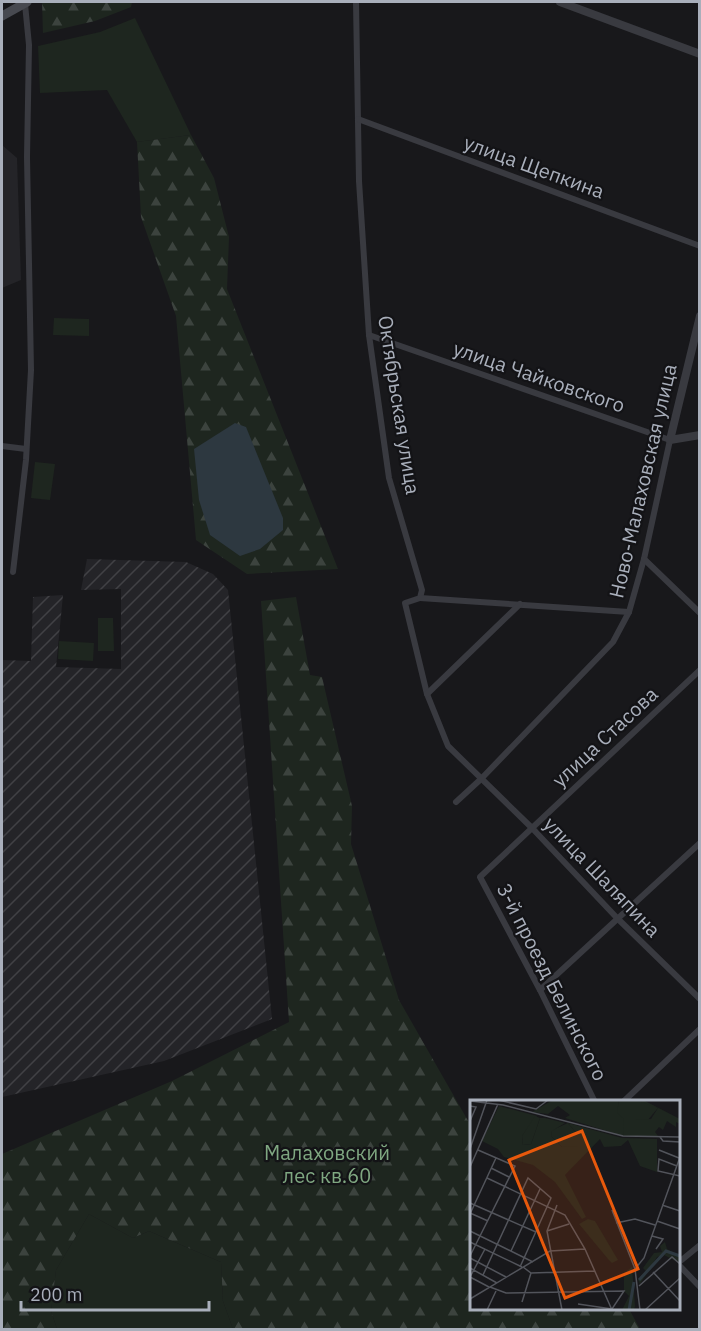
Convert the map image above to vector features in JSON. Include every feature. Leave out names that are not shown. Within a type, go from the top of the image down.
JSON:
[{"type":"main road","points":[[2,16],[26,3]]},
{"type":"street","name":"Октябрьская улица","points":[[356,2],[359,181],[369,335],[390,478],[422,591],[420,598]]},
{"type":"street","points":[[560,2],[699,54]]},
{"type":"street","points":[[13,572],[26,449],[31,370],[27,157],[29,45],[26,3]]},
{"type":"street","name":"улица Щепкина","points":[[358,119],[699,246]]},
{"type":"street","name":"Ново-Малаховская улица","points":[[456,802],[613,642],[629,612],[644,559],[699,316]]},
{"type":"street","name":"улица Чайковского","points":[[369,335],[670,440],[699,435]]},
{"type":"street","points":[[2,446],[26,449]]},
{"type":"street","points":[[644,559],[699,613]]},
{"type":"street","points":[[481,779],[448,746],[427,694],[405,603],[420,598],[629,612]]},
{"type":"street","points":[[427,694],[520,604]]},
{"type":"street","name":"улица Стасова","points":[[480,877],[699,670]]},
{"type":"street","name":"улица Шаляпина","points":[[481,779],[699,999]]},
{"type":"street","points":[[540,990],[699,843]]},
{"type":"street","name":"3-й проезд Белинского","points":[[480,877],[595,1100]]},
{"type":"street","points":[[624,1100],[699,1029]]},
{"type":"street","points":[[680,1262],[699,1245]]},
{"type":"street","points":[[680,1266],[699,1287]]},
{"type":"shaded area","points":[[2,145],[17,158],[21,280],[2,288]]},
{"type":"shaded area","points":[[235,423],[246,427],[283,518],[283,530],[260,549],[240,556],[210,535],[199,500],[194,449]]},
{"type":"shaded area","points":[[87,559],[186,562],[213,574],[228,590],[272,1019],[164,1061],[2,1097],[2,660],[31,661],[33,597],[63,595],[56,667],[121,669],[121,589],[81,590]]},
{"type":"green space","points":[[42,2],[132,2],[131,7],[95,21],[43,33]]},
{"type":"green space","points":[[135,18],[191,135],[137,142],[107,90],[40,93],[38,46],[100,32]]},
{"type":"green space","points":[[191,135],[214,178],[229,237],[227,289],[338,569],[247,574],[196,540],[176,316],[141,217],[137,142]]},
{"type":"green space","points":[[54,318],[89,319],[89,336],[53,335]]},
{"type":"green space","points":[[35,462],[55,464],[50,500],[31,498]]},
{"type":"green space","name":"Малаховский лес кв.60","points":[[296,597],[310,675],[322,677],[352,806],[351,844],[399,1000],[470,1124],[470,1310],[630,1310],[640,1329],[233,1329],[223,1301],[221,1262],[149,1231],[133,1238],[89,1214],[56,1270],[51,1311],[57,1329],[2,1329],[2,1154],[172,1081],[289,1022],[261,601]]},
{"type":"green space","points":[[98,618],[113,618],[114,651],[98,651]]},
{"type":"green space","points":[[59,641],[94,643],[93,661],[58,659]]},
{"type":"green space","points":[[89,1214],[133,1238],[149,1231],[221,1262],[223,1301],[233,1329],[57,1329],[51,1311],[56,1270]]}]
